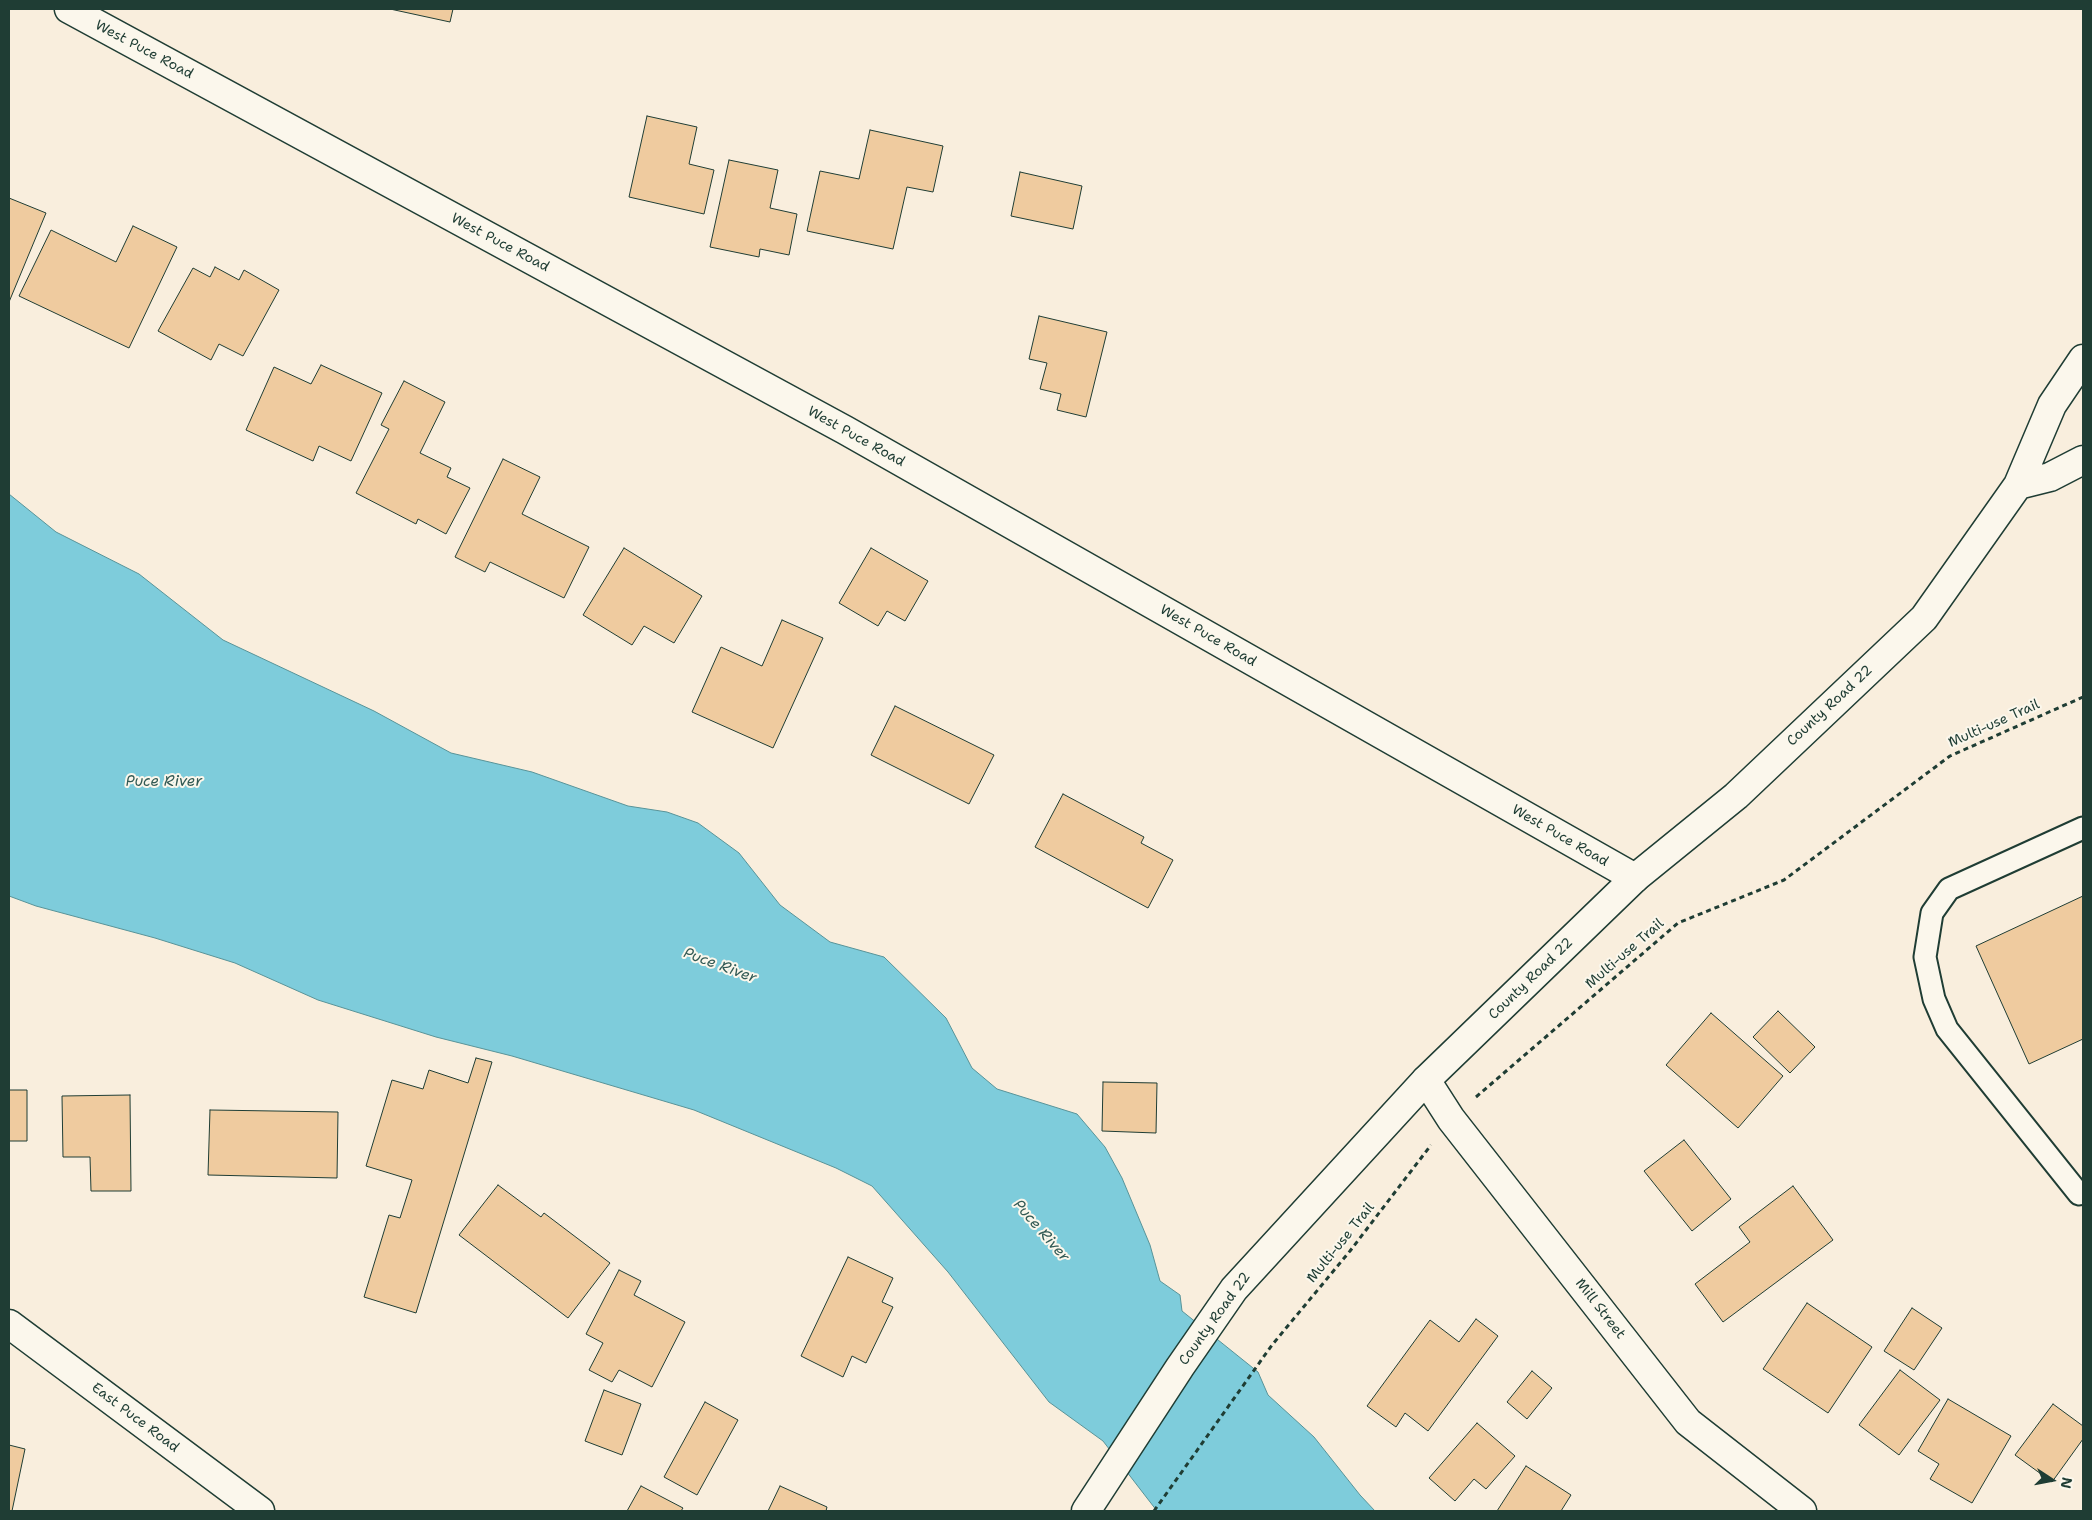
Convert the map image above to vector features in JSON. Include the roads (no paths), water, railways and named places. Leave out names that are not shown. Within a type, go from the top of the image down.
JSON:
[{"type":"street","name":"West Puce Road","points":[[69,9],[845,430],[1635,878]]},
{"type":"street","name":"County Road 22","points":[[1092,1501],[1234,1289],[1426,1080],[1635,878],[1736,796],[1924,618],[2018,485],[2052,405],[2083,359]]},
{"type":"street","points":[[2018,485],[2050,477],[2083,460]]},
{"type":"street","name":"Mill Street","points":[[1426,1080],[1451,1118],[1688,1422],[1802,1511]]},
{"type":"street","name":"East Puce Road","points":[[9,1324],[260,1511]]},
{"type":"lane","points":[[2079,1194],[1947,1029],[1934,999],[1925,958],[1932,913],[1949,889],[2083,828]]},
{"type":"water","name":"Puce River","points":[[9,494],[56,532],[139,574],[223,640],[374,711],[451,753],[532,772],[628,806],[667,812],[698,823],[739,853],[780,905],[830,942],[884,957],[946,1018],[972,1068],[997,1089],[1077,1114],[1105,1147],[1122,1178],[1150,1245],[1160,1281],[1180,1295],[1182,1311],[1258,1372],[1268,1395],[1314,1437],[1375,1511],[1157,1511],[1103,1441],[1049,1402],[948,1272],[872,1186],[836,1168],[694,1110],[512,1056],[436,1037],[318,1000],[235,963],[155,938],[36,906],[9,896]]}]
